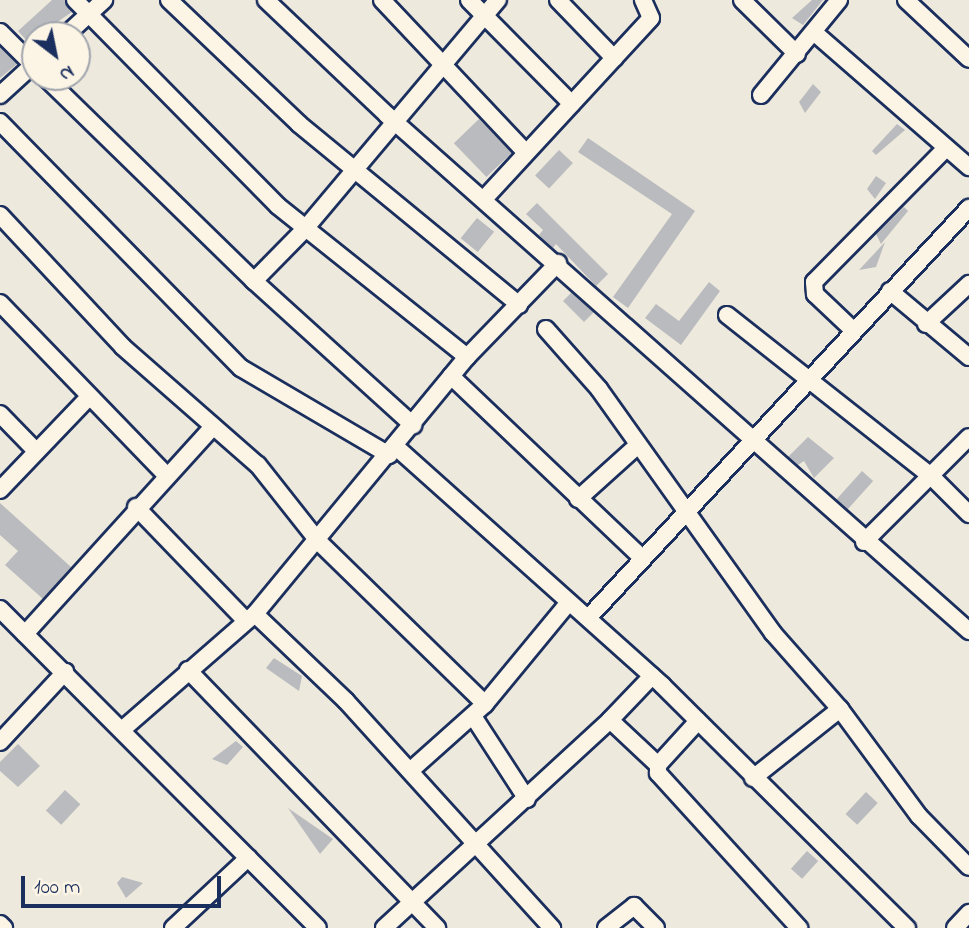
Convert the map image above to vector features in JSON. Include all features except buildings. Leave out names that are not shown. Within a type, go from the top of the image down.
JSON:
[{"type":"street","points":[[75,0],[304,229],[467,357]]},
{"type":"street","points":[[82,21],[104,0]]},
{"type":"street","points":[[169,0],[289,116],[355,166],[519,305]]},
{"type":"street","points":[[265,0],[393,120],[558,263],[864,542],[969,631]]},
{"type":"street","points":[[382,0],[440,65],[526,153]]},
{"type":"street","points":[[469,0],[572,104]]},
{"type":"street","points":[[254,281],[304,229],[393,120],[498,0]]},
{"type":"street","points":[[558,0],[614,58]]},
{"type":"street","points":[[484,199],[651,18],[643,0]]},
{"type":"street","points":[[742,0],[797,54]]},
{"type":"street","points":[[761,95],[816,34],[839,0]]},
{"type":"street","points":[[906,0],[969,59]]},
{"type":"street","points":[[0,32],[21,52]]},
{"type":"street","points":[[816,34],[969,167]]},
{"type":"street","points":[[0,95],[21,76]]},
{"type":"street","points":[[59,91],[254,281],[413,425]]},
{"type":"street","points":[[0,122],[241,368],[392,451],[652,676],[906,928]]},
{"type":"street","points":[[854,331],[815,294],[814,282],[946,148]]},
{"type":"street","points":[[588,618],[642,558],[755,444],[890,291],[969,208]]},
{"type":"street","points":[[0,215],[123,346],[281,489],[318,541],[485,704]]},
{"type":"street","points":[[123,729],[187,670],[251,618],[318,541],[467,357],[558,263]]},
{"type":"street","points":[[926,324],[969,284]]},
{"type":"street","points":[[890,291],[926,324],[969,357]]},
{"type":"street","points":[[0,303],[87,399],[166,475]]},
{"type":"street","points":[[727,315],[931,476],[969,514]]},
{"type":"street","points":[[546,329],[599,389],[686,515],[774,633],[840,709],[919,817],[969,867]]},
{"type":"street","points":[[451,376],[642,558]]},
{"type":"street","points":[[0,490],[87,399]]},
{"type":"street","points":[[0,414],[36,451]]},
{"type":"street","points":[[25,634],[166,475],[214,428]]},
{"type":"street","points":[[864,542],[969,438]]},
{"type":"street","points":[[578,499],[638,445]]},
{"type":"street","points":[[0,469],[21,467]]},
{"type":"street","points":[[136,508],[410,771],[552,928]]},
{"type":"street","points":[[410,771],[485,704],[569,602]]},
{"type":"street","points":[[0,609],[123,729],[318,928]]},
{"type":"street","points":[[187,670],[437,928]]},
{"type":"street","points":[[0,742],[65,673]]},
{"type":"street","points":[[384,928],[416,904],[610,720],[652,676]]},
{"type":"street","points":[[753,778],[840,709]]},
{"type":"street","points":[[473,716],[527,799]]},
{"type":"street","points":[[610,720],[658,765],[673,796],[799,928]]},
{"type":"street","points":[[658,765],[698,721]]},
{"type":"street","points":[[173,928],[248,858]]},
{"type":"street","points":[[606,928],[631,906],[656,928]]},
{"type":"street","points":[[955,928],[969,914]]},
{"type":"street","points":[[0,924],[4,928]]}]
